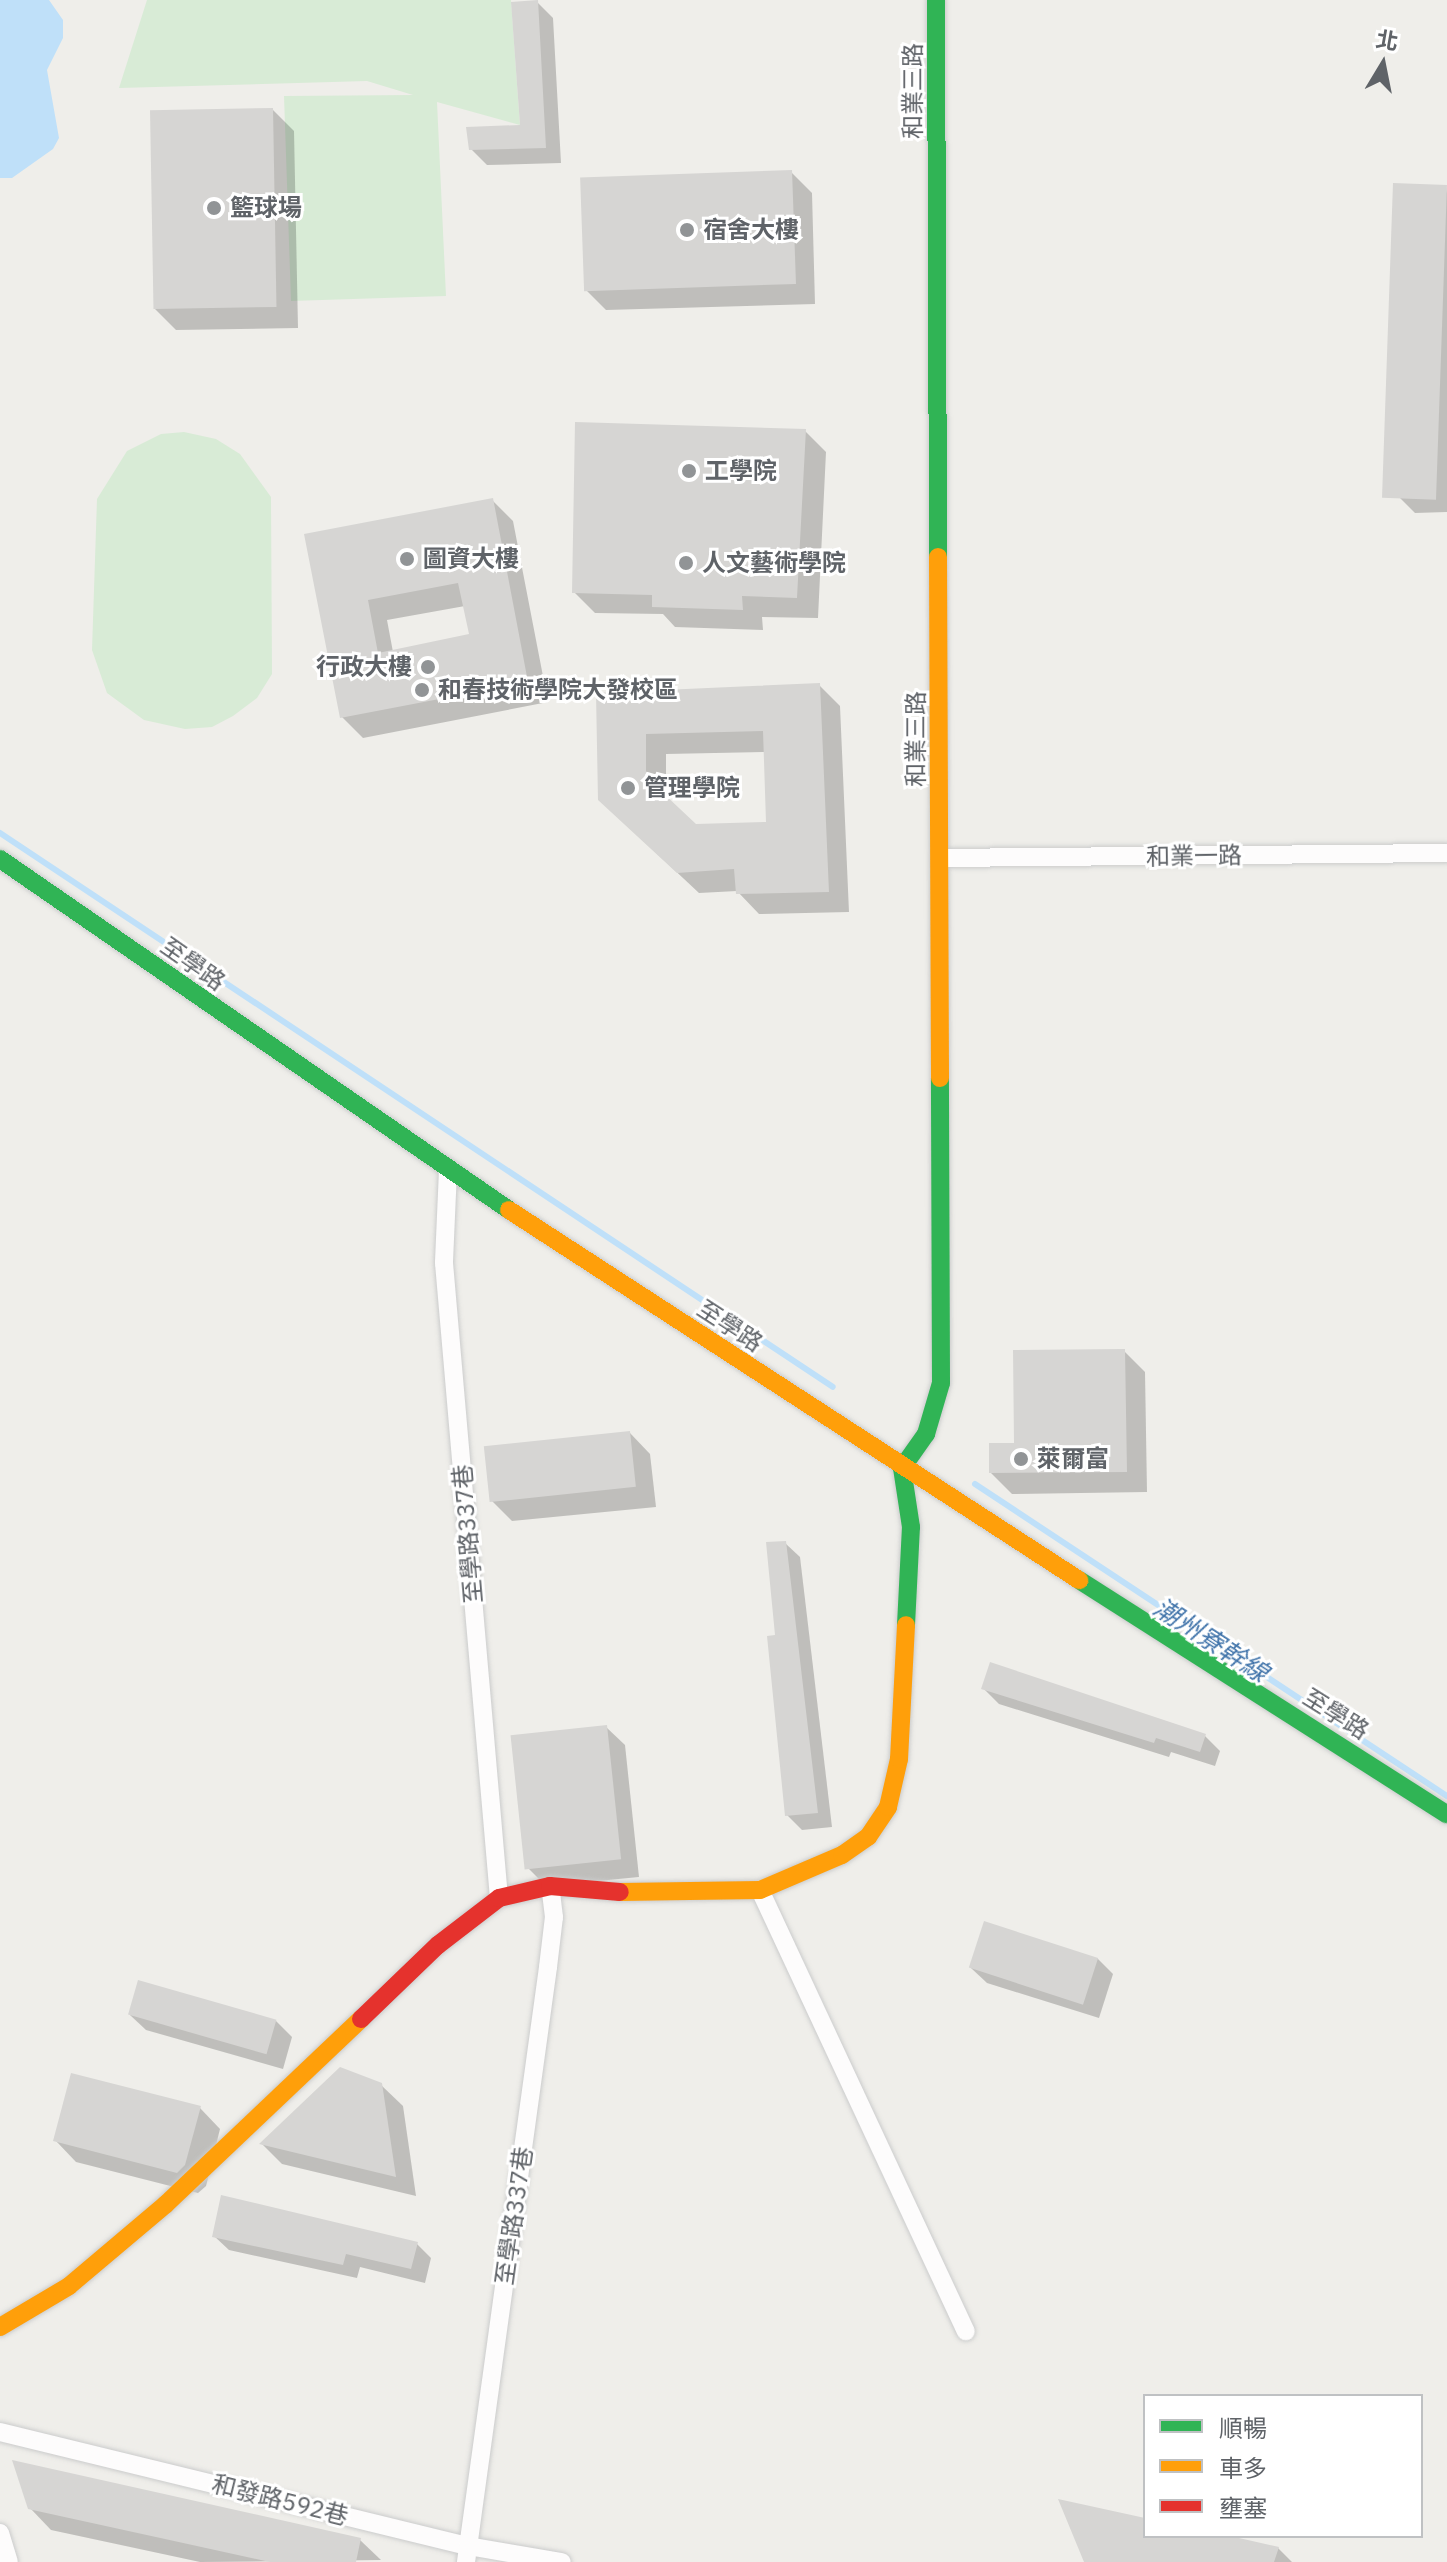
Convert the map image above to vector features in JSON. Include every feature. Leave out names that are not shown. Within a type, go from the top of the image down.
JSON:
[{"type":"street","name":"和業三路","points":[[902,1468],[926,1434],[941,1383],[936,0]]},
{"type":"street","name":"和業一路","points":[[941,858],[1447,853]]},
{"type":"street","name":"至學路","points":[[0,859],[448,1170],[902,1468],[1447,1814]]},
{"type":"street","name":"至學路337巷","points":[[448,1170],[444,1263],[499,1898]]},
{"type":"street","points":[[0,2327],[69,2286],[166,2204],[438,1945],[499,1898],[550,1886],[648,1895],[760,1890],[842,1855],[868,1837],[888,1807],[899,1759],[911,1527],[902,1468]]},
{"type":"street","name":"至學路337巷","points":[[467,2554],[550,1954],[554,1917],[550,1886]]},
{"type":"street","points":[[760,1890],[966,2331]]},
{"type":"street","name":"和發路592巷","points":[[0,2432],[467,2554],[562,2562]]},
{"type":"street","points":[[0,2533],[9,2562]]},
{"type":"green space","points":[[147,0],[511,0],[520,125],[437,102],[446,296],[291,301],[284,96],[413,95],[367,81],[119,88]]},
{"type":"green space","points":[[184,432],[216,439],[240,454],[271,497],[272,674],[257,698],[233,716],[212,727],[185,729],[144,720],[107,693],[92,650],[97,499],[127,451],[161,434]]},
{"type":"water","points":[[0,0],[49,0],[63,20],[63,38],[47,70],[59,138],[53,149],[12,178],[0,178]]},
{"type":"building","points":[[538,0],[546,148],[469,150],[466,127],[520,125],[511,2]]},
{"type":"building","name":"籃球場","points":[[273,108],[276,307],[153,309],[150,110]]},
{"type":"building","name":"宿舍大樓","points":[[792,170],[796,284],[584,291],[580,177]]},
{"type":"building","points":[[1393,183],[1447,185],[1436,500],[1382,498]]},
{"type":"building","points":[[575,422],[806,429],[797,598],[742,596],[743,610],[652,607],[652,595],[572,593]]},
{"type":"building","points":[[493,498],[528,682],[340,718],[304,534]],"holes":[[[458,583],[469,634],[378,653],[368,600]]]},
{"type":"building","name":"管理學院","points":[[820,683],[829,892],[736,894],[734,869],[677,873],[598,800],[596,693]],"holes":[[[763,731],[766,822],[696,824],[646,777],[646,734]]]},
{"type":"building","points":[[1125,1349],[1127,1472],[989,1473],[989,1443],[1014,1443],[1013,1350]]},
{"type":"building","points":[[630,1431],[636,1487],[490,1502],[484,1446]]},
{"type":"building","points":[[786,1541],[818,1813],[785,1816],[767,1636],[775,1635],[766,1542]]},
{"type":"building","points":[[990,1662],[1206,1734],[1200,1752],[1156,1738],[1154,1743],[981,1689]]},
{"type":"building","points":[[607,1725],[621,1859],[525,1869],[511,1735]]},
{"type":"building","points":[[984,1921],[1098,1958],[1083,2005],[969,1968]]},
{"type":"building","points":[[138,1980],[276,2020],[266,2054],[128,2015]]},
{"type":"building","points":[[340,2067],[382,2083],[396,2177],[259,2144]]},
{"type":"building","points":[[71,2073],[201,2106],[185,2165],[177,2173],[53,2141]]},
{"type":"building","points":[[221,2195],[418,2242],[411,2269],[346,2254],[343,2265],[212,2237]]},
{"type":"building","points":[[12,2460],[361,2538],[356,2562],[270,2562],[28,2509]]},
{"type":"building","points":[[1058,2499],[1143,2518],[1143,2538],[1239,2538],[1279,2547],[1274,2562],[1084,2562]]},
{"type":"waterway","points":[[0,833],[833,1387]]},
{"type":"waterway","name":"潮州寮幹線","points":[[975,1484],[1447,1796]]},
{"type":"traffic: fast","points":[[936,0],[938,557]]},
{"type":"traffic: fast","points":[[0,859],[509,1210]]},
{"type":"traffic: fast","points":[[906,1625],[911,1527],[902,1468],[926,1434],[941,1383],[940,1078]]},
{"type":"traffic: fast","points":[[1079,1580],[1447,1814]]},
{"type":"traffic: slow","points":[[938,557],[940,1078]]},
{"type":"traffic: slow","points":[[509,1210],[1079,1580]]},
{"type":"traffic: slow","points":[[620,1892],[760,1890],[842,1855],[868,1837],[888,1807],[899,1759],[906,1625]]},
{"type":"traffic: slow","points":[[0,2327],[69,2286],[166,2204],[361,2019]]},
{"type":"traffic: jam","points":[[361,2019],[438,1945],[499,1898],[550,1886],[620,1892]]},
{"type":"place","name":"籃球場","points":[[214,208]]},
{"type":"place","name":"宿舍大樓","points":[[687,230]]},
{"type":"place","name":"工學院","points":[[689,471]]},
{"type":"place","name":"圖資大樓","points":[[407,559]]},
{"type":"place","name":"人文藝術學院","points":[[686,563]]},
{"type":"place","name":"行政大樓","points":[[428,667]]},
{"type":"place","name":"和春技術學院大發校區","points":[[422,690]]},
{"type":"place","name":"管理學院","points":[[628,788]]},
{"type":"place","name":"萊爾富","points":[[1021,1459]]}]
